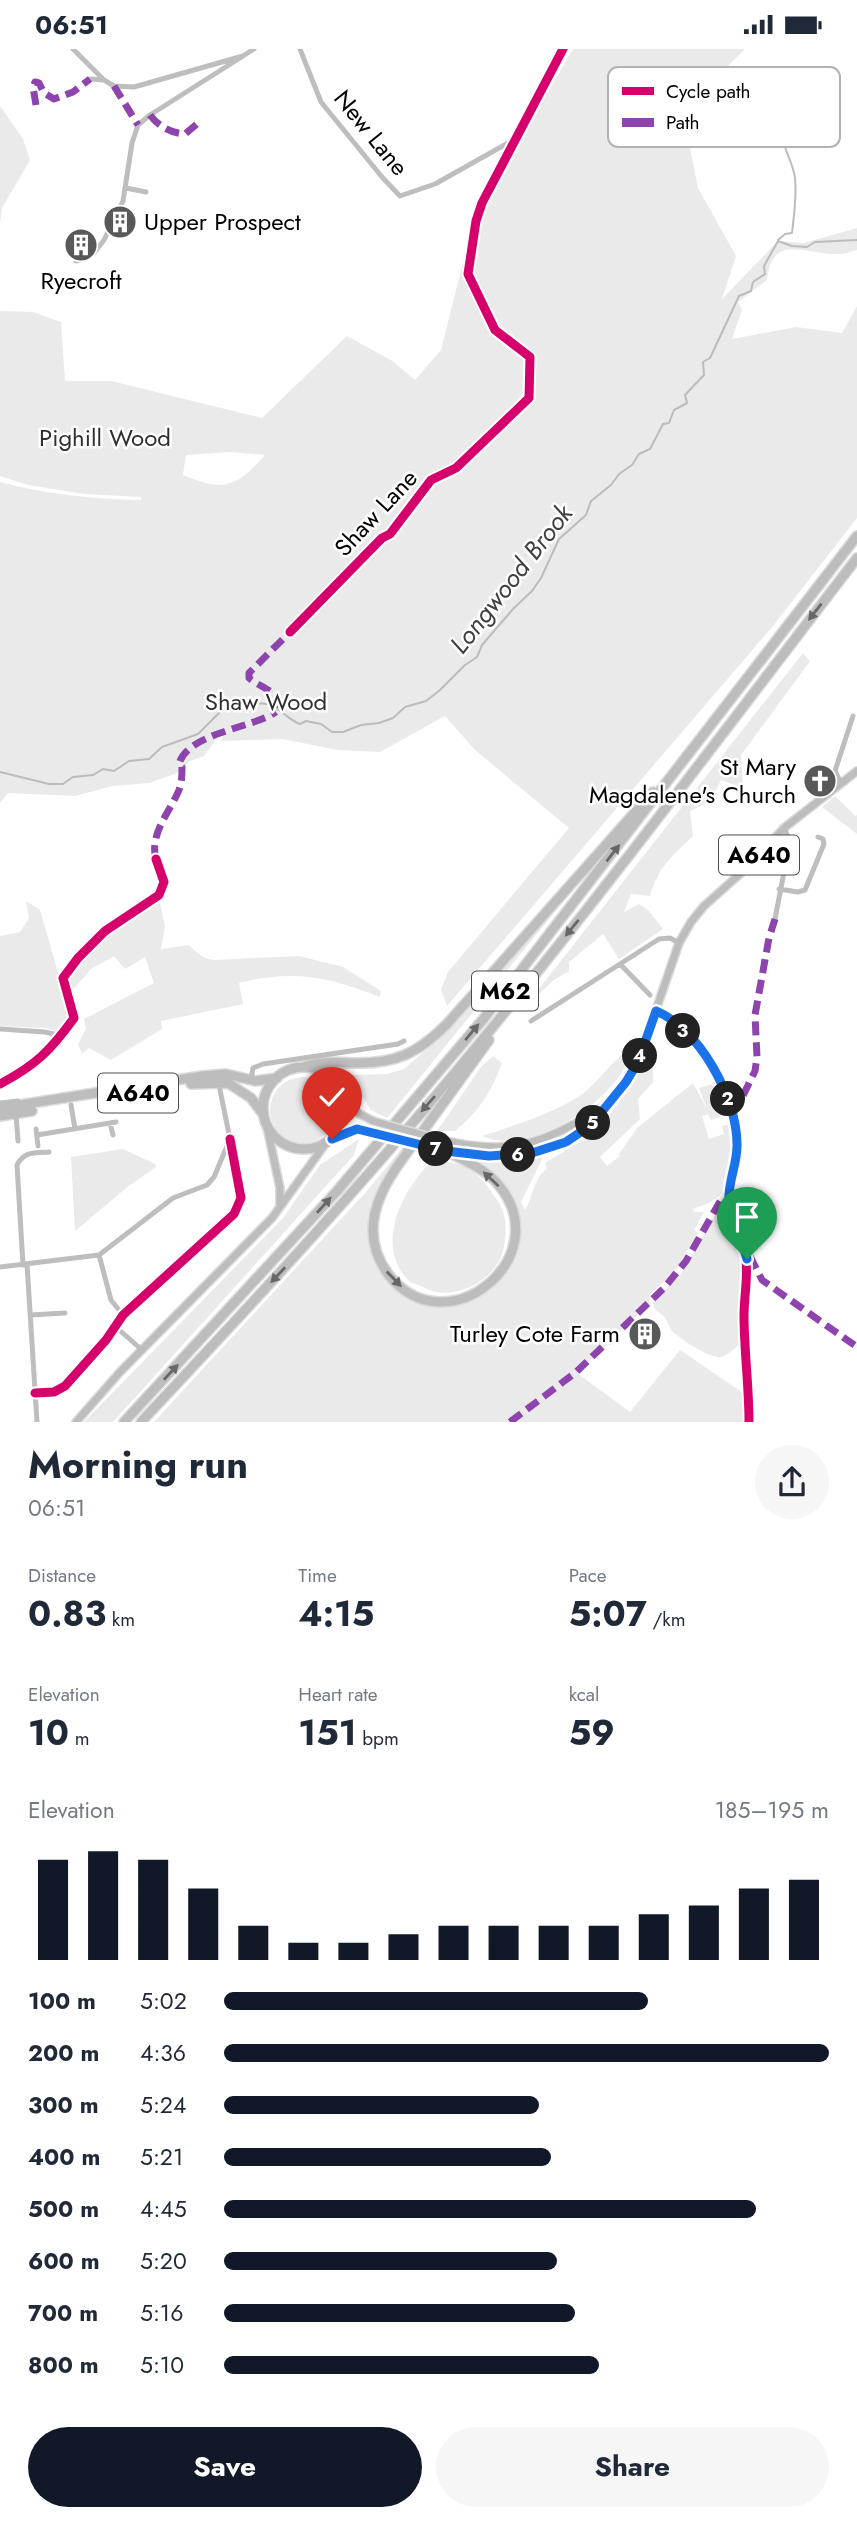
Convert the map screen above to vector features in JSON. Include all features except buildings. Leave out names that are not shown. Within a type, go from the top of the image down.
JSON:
[{"type":"highway","name":"M62","points":[[124,1422],[285,1249],[422,1091],[560,922],[857,536]]},
{"type":"highway","name":"M62","points":[[141,1422],[313,1237],[454,1074],[536,973],[857,558]]},
{"type":"highway","points":[[303,1067],[319,1062],[385,1062],[400,1058],[424,1045],[447,1024],[703,736]]},
{"type":"highway","points":[[446,1151],[472,1164],[497,1183],[509,1203],[515,1228],[513,1249],[503,1270],[493,1281],[473,1295],[442,1301],[409,1292],[386,1271],[374,1243],[377,1206],[393,1173],[536,973]]},
{"type":"highway","name":"A640","points":[[0,1106],[226,1074],[251,1080],[277,1078],[285,1072],[303,1067],[328,1075],[342,1092]]},
{"type":"highway","points":[[263,1114],[264,1098],[277,1078]]},
{"type":"highway","points":[[251,1080],[251,1098]]},
{"type":"highway","name":"A640","points":[[0,1116],[199,1082],[228,1083],[251,1098],[263,1114],[273,1136],[290,1147],[301,1150],[314,1148],[329,1141]]},
{"type":"highway","points":[[329,1141],[344,1119],[342,1092]]},
{"type":"main road","name":"A640","points":[[329,1141],[357,1129],[446,1151],[513,1156],[566,1142],[591,1125],[638,1062],[679,943],[691,922],[784,828],[857,771]]},
{"type":"main road","name":"A640","points":[[342,1092],[354,1111],[373,1121],[461,1145],[489,1148],[535,1142],[574,1126],[611,1101]]},
{"type":"main road","points":[[267,1127],[280,1188],[280,1207]]},
{"type":"main road","points":[[76,1422],[280,1207],[329,1141]]},
{"type":"street","points":[[74,49],[104,80],[114,86],[134,87],[243,56]]},
{"type":"street","points":[[76,261],[87,258],[100,247],[117,212],[126,188],[130,154],[138,125],[254,49]]},
{"type":"street","name":"New Lane","points":[[300,49],[321,102],[400,195],[435,184],[515,139]]},
{"type":"street","points":[[515,139],[563,49]]},
{"type":"street","points":[[90,79],[104,80]]},
{"type":"street","name":"Shaw Lane","points":[[290,632],[382,538],[390,534],[431,480],[456,468],[529,398],[530,357],[495,330],[468,274],[476,221],[515,139]]},
{"type":"street","points":[[126,188],[146,192]]},
{"type":"street","points":[[841,783],[835,771],[853,716]]},
{"type":"street","points":[[775,919],[790,841],[784,828]]},
{"type":"street","points":[[779,889],[798,893],[805,890],[824,844],[818,837]]},
{"type":"street","points":[[0,1084],[26,1070],[54,1047],[74,1019],[63,978],[104,931],[159,895],[164,882],[156,859]]},
{"type":"street","points":[[531,1021],[659,939],[670,938],[679,943]]},
{"type":"street","points":[[620,964],[650,995]]},
{"type":"street","points":[[656,1011],[670,1017],[712,1064],[720,1077],[732,1113],[737,1145],[729,1193],[732,1215],[747,1259],[744,1315],[749,1422]]},
{"type":"street","points":[[0,1029],[45,1032],[58,1035],[59,1039]]},
{"type":"street","points":[[251,1080],[253,1068],[263,1064],[404,1041]]},
{"type":"street","points":[[35,1393],[60,1390],[106,1340],[123,1315],[239,1207],[241,1198],[220,1090]]},
{"type":"street","points":[[71,1105],[75,1129]]},
{"type":"street","points":[[16,1114],[18,1141]]},
{"type":"street","points":[[38,1146],[36,1132],[113,1122],[113,1135]]},
{"type":"street","points":[[0,1267],[99,1255],[173,1198],[207,1185],[214,1177],[230,1139]]},
{"type":"street","points":[[37,1422],[17,1165],[21,1157],[27,1154],[49,1152]]},
{"type":"street","points":[[99,1255],[111,1300],[123,1315]]},
{"type":"street","points":[[30,1315],[65,1313]]},
{"type":"street","points":[[116,1327],[142,1350]]},
{"type":"green space","points":[[573,49],[745,49],[727,67],[608,67],[608,147],[690,147],[698,188],[736,256],[722,299],[778,241],[804,243],[857,228],[857,250],[838,254],[791,249],[775,256],[767,280],[738,302],[742,310],[732,339],[796,327],[842,333],[857,306],[857,518],[773,626],[447,1006],[441,990],[448,972],[569,828],[475,750],[445,716],[380,752],[338,750],[282,739],[221,741],[226,726],[204,756],[190,761],[177,773],[149,783],[112,786],[75,796],[8,793],[0,803],[0,482],[87,497],[141,500],[141,497],[84,494],[28,485],[0,476],[0,311],[33,312],[61,322],[65,381],[111,381],[262,418],[347,336],[394,362],[415,380],[441,350],[475,214],[487,203]],"holes":[[[230,452],[265,455],[255,466],[229,484],[209,484],[183,475],[186,455]]]},
{"type":"green space","points":[[0,106],[23,139],[30,160],[2,208],[0,223]]},
{"type":"green space","points":[[803,653],[810,661],[741,755],[743,788],[721,780],[711,801],[690,811],[693,836],[662,869],[650,896],[631,894],[624,912],[639,904],[649,911],[663,929],[619,959],[603,934],[569,962],[569,971],[554,980],[523,1009]]},
{"type":"green space","points":[[835,796],[857,815],[857,834],[822,807]]},
{"type":"green space","points":[[159,899],[165,926],[161,949],[189,945],[203,957],[214,960],[299,956],[343,967],[381,991],[380,997],[344,984],[311,977],[277,976],[259,979],[239,983],[243,1004],[161,1021],[162,1029],[111,1060],[89,1048],[82,1054],[78,1044],[86,1029],[84,1019],[154,983],[145,957],[125,969],[114,956],[91,969],[71,992],[66,977],[98,944]]},
{"type":"green space","points":[[26,901],[40,910],[71,1017],[59,1032],[46,1028],[0,1026],[0,936],[20,932],[29,918]]},
{"type":"green space","points":[[561,904],[387,1118],[371,1110],[348,1075],[387,1074],[404,1069],[437,1040]]},
{"type":"green space","points":[[631,1049],[624,1068],[611,1086],[593,1104],[571,1119],[524,1139],[501,1141],[482,1136],[544,1114],[578,1097]]},
{"type":"green space","points":[[649,1052],[653,1066],[653,1082],[638,1099],[640,1119],[600,1157],[607,1166],[620,1156],[637,1128],[693,1083],[707,1109],[699,1088],[713,1084],[725,1115],[711,1120],[708,1114],[702,1116],[709,1139],[724,1134],[722,1126],[731,1124],[733,1151],[730,1173],[718,1197],[693,1209],[694,1212],[704,1212],[694,1230],[698,1233],[675,1271],[650,1295],[649,1304],[577,1373],[630,1412],[680,1350],[746,1395],[745,1422],[154,1422],[366,1192],[404,1146],[409,1147],[383,1184],[373,1249],[409,1295],[455,1301],[468,1300],[483,1294],[496,1284],[514,1257],[519,1225],[516,1209],[507,1189],[475,1161],[503,1162],[544,1155],[521,1202],[525,1210],[536,1182],[547,1169],[545,1163],[581,1140],[607,1117],[629,1089]]},
{"type":"green space","points":[[493,1056],[502,1063],[494,1083],[477,1109],[455,1131],[437,1131],[481,1067]]},
{"type":"green space","points":[[303,1077],[326,1087],[336,1110],[326,1133],[303,1143],[280,1133],[270,1110],[280,1087]]},
{"type":"green space","points":[[359,1139],[354,1155],[113,1422],[84,1422],[283,1218],[320,1165]]},
{"type":"green space","points":[[123,1149],[155,1164],[156,1167],[75,1231],[71,1157]]},
{"type":"green space","points":[[433,1160],[463,1166],[478,1176],[497,1200],[506,1228],[501,1257],[488,1275],[469,1287],[447,1293],[436,1292],[407,1279],[397,1265],[393,1249],[393,1233],[403,1200],[422,1171]]},
{"type":"green space","points":[[724,1200],[742,1251],[743,1340],[730,1352],[716,1357],[677,1335],[665,1318],[655,1310],[653,1302],[680,1275]]},
{"type":"waterway","points":[[778,240],[785,234],[792,233],[795,199],[794,172],[785,147]]},
{"type":"waterway","name":"Longwood Brook","points":[[0,772],[49,784],[63,784],[73,777],[93,775],[103,769],[114,771],[129,761],[149,759],[162,747],[198,734],[229,703],[240,706],[267,704],[300,724],[306,721],[321,724],[332,732],[343,732],[393,718],[405,707],[426,701],[477,657],[482,645],[532,591],[559,539],[586,515],[591,501],[632,465],[639,454],[650,449],[663,424],[669,423],[674,410],[687,403],[685,395],[704,375],[703,362],[710,358],[739,296],[751,291],[753,282],[765,274],[764,266],[778,241],[807,247],[815,242],[857,240]]},
{"type":"marked path","points":[[36,105],[33,87],[35,82],[39,83],[44,93],[54,99],[73,92],[90,79]]},
{"type":"marked path","points":[[114,86],[138,125]]},
{"type":"marked path","points":[[150,115],[161,126],[185,134],[198,123]]},
{"type":"marked path","points":[[278,708],[279,700],[276,696],[249,678],[249,673],[290,632]]},
{"type":"marked path","points":[[156,859],[155,841],[180,787],[182,767],[179,764],[185,754],[207,738],[276,712]]},
{"type":"marked path","points":[[732,1113],[755,1071],[755,1015],[775,919]]},
{"type":"marked path","points":[[510,1422],[575,1373],[664,1288],[686,1261],[722,1198],[729,1193]]},
{"type":"marked path","points":[[750,1256],[762,1280],[857,1347]]},
{"type":"cycle path","points":[[290,632],[382,538],[390,534],[431,480],[456,468],[529,398],[530,357],[495,330],[468,274],[476,221],[482,203],[563,49]]},
{"type":"cycle path","points":[[0,1084],[42,1056],[74,1018],[63,978],[78,958],[105,931],[159,895],[164,882],[156,859]]},
{"type":"cycle path","points":[[656,1011],[672,1020],[701,1049],[714,1068],[732,1109],[737,1147],[728,1198],[746,1261],[744,1328],[749,1422]]},
{"type":"cycle path","points":[[35,1393],[54,1392],[65,1386],[106,1340],[123,1315],[234,1214],[241,1198],[230,1139]]},
{"type":"place","name":"Upper Prospect","points":[[120,222]]},
{"type":"place","name":"Ryecroft","points":[[81,245]]},
{"type":"place","name":"St Mary Magdalene's Church","points":[[820,781]]},
{"type":"place","name":"Turley Cote Farm","points":[[645,1334]]},
{"type":"route","points":[[332,1139],[357,1129],[446,1151],[489,1156],[532,1153],[566,1142],[591,1125],[626,1082],[638,1062],[656,1011],[670,1017],[712,1064],[720,1077],[735,1124],[737,1145],[729,1206],[747,1259]]},
{"type":"park label","name":"Pighill Wood","points":[[105,438]]},
{"type":"park label","name":"Shaw Wood","points":[[266,702]]}]
